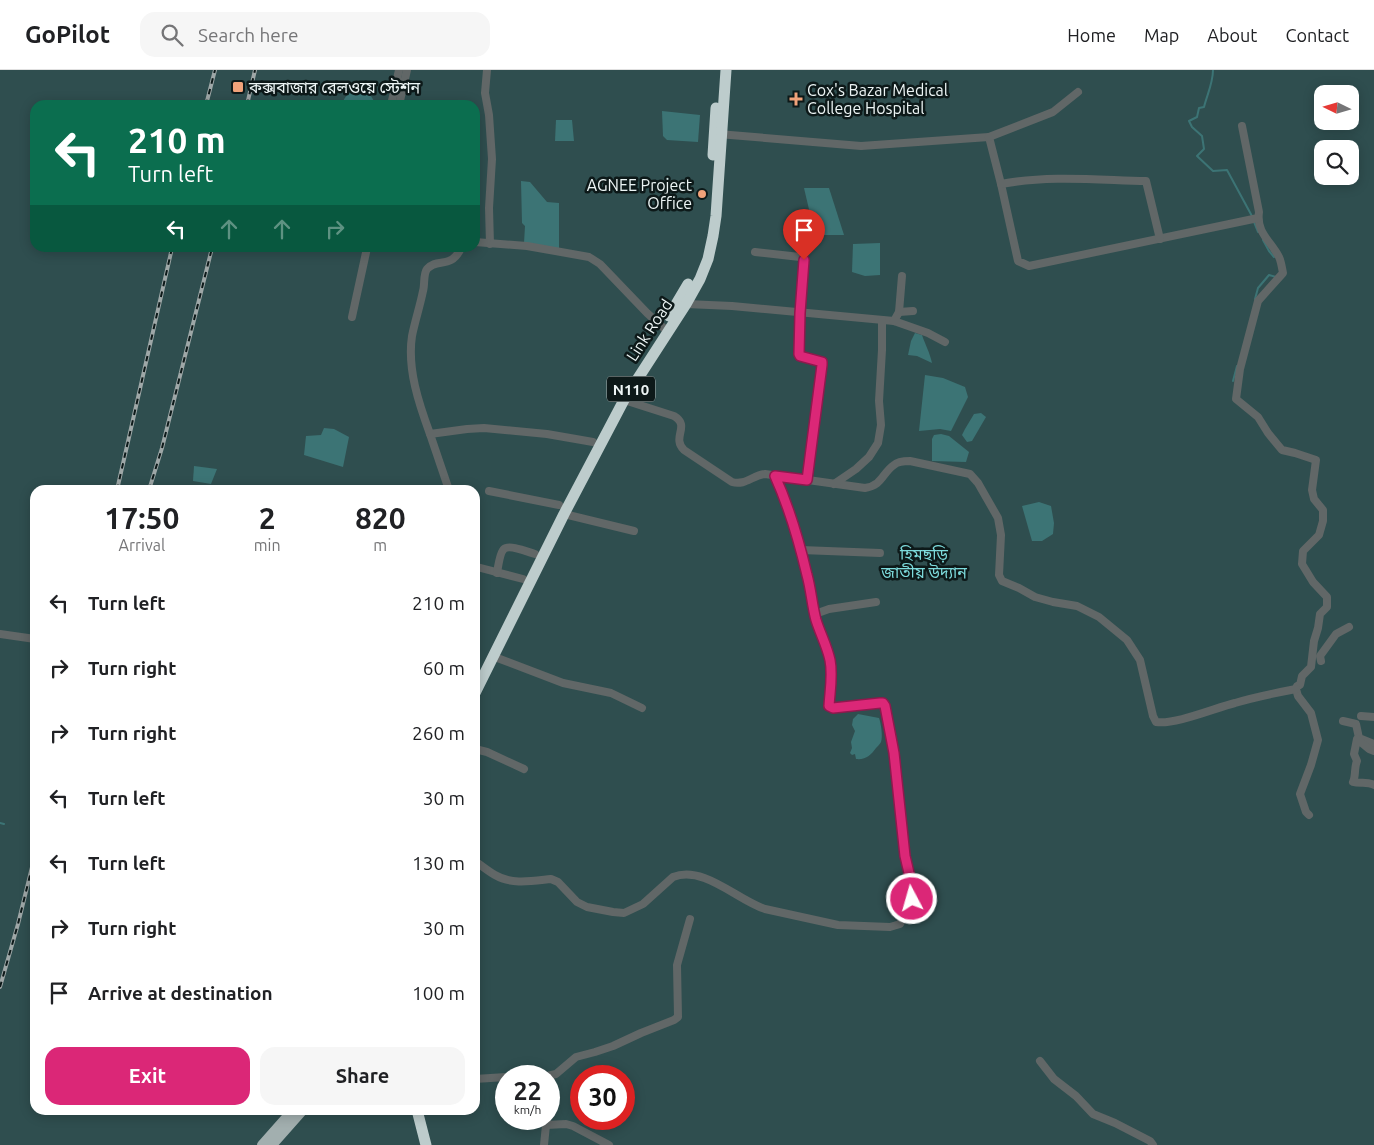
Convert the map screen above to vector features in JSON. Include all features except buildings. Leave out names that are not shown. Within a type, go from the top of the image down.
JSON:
[{"type":"highway","name":"Link Road","points":[[480,682],[593,442],[617,396],[665,329],[686,304],[700,279],[713,236],[719,70]]},
{"type":"highway","name":"Link Road","points":[[480,666],[535,554],[665,329],[701,257],[705,243],[726,70]]},
{"type":"highway","points":[[418,1115],[426,1145]]},
{"type":"highway","points":[[419,1115],[435,1145]]},
{"type":"main road","points":[[262,1145],[289,1115]]},
{"type":"main road","points":[[272,1145],[299,1115]]},
{"type":"street","points":[[392,100],[399,70]]},
{"type":"street","points":[[400,100],[408,70]]},
{"type":"street","points":[[487,70],[485,93],[489,115],[492,158],[490,244]]},
{"type":"street","points":[[718,134],[861,146],[989,137],[1053,112],[1078,92]]},
{"type":"street","points":[[624,400],[674,416],[680,420],[682,424],[680,446],[732,482],[738,484],[761,475],[866,488],[878,484],[894,464],[910,461],[970,474],[978,483],[998,518],[1001,535],[999,575],[1002,581],[1035,597],[1077,606],[1099,617],[1126,640],[1140,660],[1152,716],[1156,722],[1163,723],[1236,702],[1296,689],[1300,685],[1304,674],[1311,667],[1320,614],[1327,607],[1327,597],[1313,582],[1302,564],[1303,551],[1319,535],[1323,521],[1323,510],[1314,498],[1312,490],[1316,460],[1282,450],[1258,417],[1236,399],[1240,369],[1258,301],[1283,273],[1280,258],[1262,234],[1242,126]]},
{"type":"street","points":[[989,137],[1018,261],[1028,266],[1258,218]]},
{"type":"street","points":[[1001,184],[1024,180],[1048,179],[1146,180],[1160,239]]},
{"type":"street","points":[[480,243],[527,246],[589,257],[600,264],[665,329]]},
{"type":"street","points":[[352,317],[366,252]]},
{"type":"street","points":[[447,485],[423,414],[414,378],[412,337],[424,290],[427,269],[432,265],[450,261],[459,252]]},
{"type":"street","points":[[755,252],[800,257],[804,260],[799,354],[800,356],[822,362],[807,480]]},
{"type":"street","points":[[894,321],[899,312],[902,276]]},
{"type":"street","points":[[686,304],[732,306],[894,321],[928,333],[946,342]]},
{"type":"street","points":[[899,312],[913,311]]},
{"type":"street","points":[[834,484],[856,469],[869,457],[878,443],[881,425],[879,400],[882,320]]},
{"type":"street","points":[[430,434],[484,428],[547,434],[593,442]]},
{"type":"street","points":[[480,864],[497,876],[508,880],[520,882],[555,880],[582,905],[613,912],[624,913],[643,904],[673,877],[695,875],[706,878],[755,906],[765,909],[838,924],[890,926],[900,924],[912,899],[913,890],[905,856],[894,753],[885,706],[883,703],[880,703],[833,708],[829,706],[832,682],[830,660],[815,614],[793,523],[775,476]]},
{"type":"street","points":[[488,492],[562,509],[634,531]]},
{"type":"street","points":[[497,572],[502,550],[506,547],[535,554]]},
{"type":"street","points":[[801,550],[880,553]]},
{"type":"street","points":[[480,569],[523,579]]},
{"type":"street","points":[[815,614],[839,607],[876,602]]},
{"type":"street","points":[[1321,661],[1320,656],[1336,634],[1349,627]]},
{"type":"street","points":[[0,634],[30,638]]},
{"type":"street","points":[[492,656],[563,683],[611,693],[642,708]]},
{"type":"street","points":[[1296,689],[1298,696],[1310,713],[1318,740],[1300,794],[1306,812],[1309,815]]},
{"type":"street","points":[[1360,716],[1374,717]]},
{"type":"street","points":[[1343,721],[1356,724],[1359,738],[1374,744]]},
{"type":"street","points":[[1374,751],[1357,739],[1354,754],[1357,761],[1354,768],[1355,778],[1353,782],[1358,784],[1371,783],[1374,785]]},
{"type":"street","points":[[480,750],[524,769]]},
{"type":"street","points":[[560,1071],[576,1057],[613,1046],[678,1017],[677,965],[690,919]]},
{"type":"street","points":[[1040,1060],[1054,1079],[1076,1096],[1093,1114],[1141,1136],[1153,1145]]},
{"type":"street","points":[[480,1079],[495,1078]]},
{"type":"street","points":[[560,1123],[573,1126],[609,1145]]},
{"type":"street","points":[[544,1145],[545,1130]]},
{"type":"green space","name":"হিমছড়ি জাতীয় উদ্যান","points":[[0,70],[1374,70],[1374,1145],[0,1145]]},
{"type":"shaded area","points":[[359,90],[365,92],[373,100],[344,100],[348,94]]},
{"type":"shaded area","points":[[662,111],[700,115],[698,142],[667,140],[663,136]]},
{"type":"shaded area","points":[[556,120],[572,120],[574,141],[555,141]]},
{"type":"shaded area","points":[[521,181],[530,182],[547,202],[559,203],[559,249],[524,243],[525,226],[522,223]]},
{"type":"shaded area","points":[[804,188],[829,188],[844,235],[815,235]]},
{"type":"shaded area","points":[[880,243],[880,275],[865,276],[852,272],[853,244]]},
{"type":"shaded area","points":[[915,333],[922,335],[932,363],[917,356],[908,355]]},
{"type":"shaded area","points":[[925,375],[943,378],[965,387],[968,397],[951,431],[940,429],[919,431]]},
{"type":"shaded area","points":[[981,413],[986,417],[972,441],[967,442],[962,435],[974,414]]},
{"type":"shaded area","points":[[324,428],[334,429],[349,437],[343,467],[304,455],[306,436],[321,435]]},
{"type":"shaded area","points":[[934,435],[949,436],[969,452],[966,462],[932,461],[932,439]]},
{"type":"shaded area","points":[[194,466],[217,469],[211,484],[193,481]]},
{"type":"shaded area","points":[[1039,502],[1051,506],[1054,523],[1053,534],[1042,541],[1032,541],[1022,506]]},
{"type":"shaded area","points":[[858,714],[879,718],[882,734],[881,742],[872,753],[865,758],[856,759],[855,754],[852,755],[850,753],[855,731],[852,725],[853,719]]},
{"type":"waterway","points":[[1213,70],[1204,107],[1199,108],[1197,117],[1189,121],[1192,127],[1202,136],[1204,149],[1197,156],[1213,171],[1227,170],[1253,218]]},
{"type":"waterway","points":[[1254,222],[1258,232]]},
{"type":"waterway","points":[[1263,240],[1274,257]]},
{"type":"waterway","points":[[1255,299],[1258,288],[1269,275],[1276,277]]},
{"type":"waterway","points":[[1233,381],[1237,366]]},
{"type":"waterway","points":[[0,823],[4,824]]},
{"type":"railway","points":[[207,100],[215,70]]},
{"type":"railway","points":[[248,100],[255,70]]},
{"type":"railway","points":[[118,485],[171,252]]},
{"type":"railway","points":[[151,485],[162,448],[211,252]]},
{"type":"railway","points":[[0,987],[30,875]]},
{"type":"place","name":"কক্সবাজার রেলওয়ে স্টেশন","points":[[238,87]]},
{"type":"place","name":"Cox's Bazar Medical College Hospital","points":[[796,99]]},
{"type":"place","name":"AGNEE Project Office","points":[[702,194]]},
{"type":"route","points":[[804,260],[799,354],[800,356],[822,362],[807,480],[775,476],[796,532],[816,621],[830,660],[832,682],[829,706],[833,708],[883,703],[885,706],[894,753],[905,856],[913,890],[912,899]]}]
